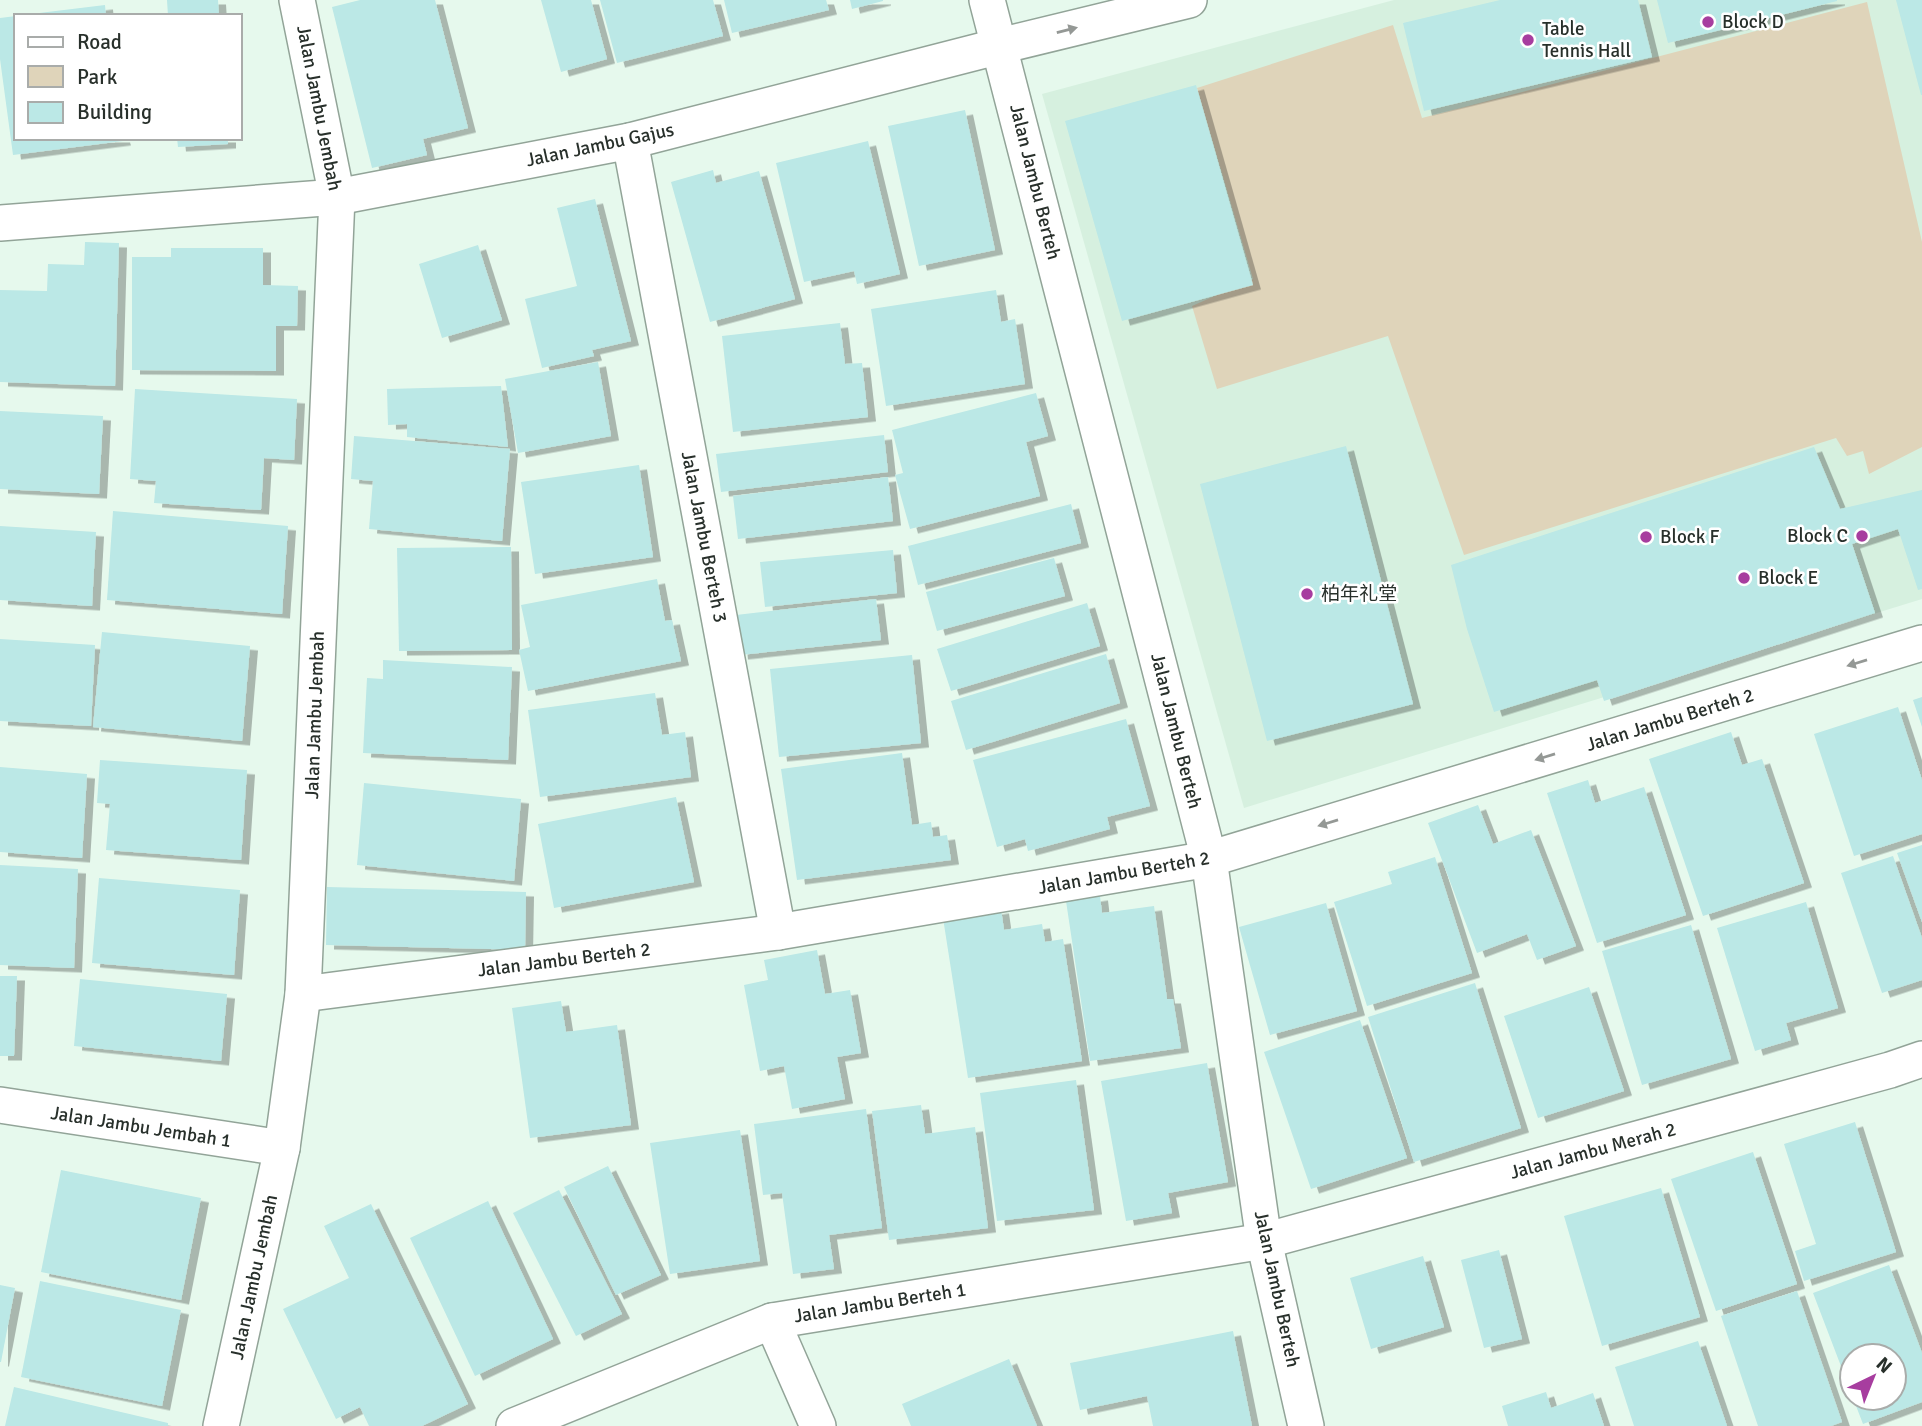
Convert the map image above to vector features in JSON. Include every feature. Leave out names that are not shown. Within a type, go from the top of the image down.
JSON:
[{"type":"street","name":"Jalan Jambu Jembah","points":[[221,1426],[282,1148],[303,995],[337,197],[297,0]]},
{"type":"street","name":"Jalan Jambu Berteh","points":[[987,0],[1209,859],[1264,1241],[1306,1426]]},
{"type":"street","name":"Jalan Jambu Gajus","points":[[0,223],[337,197],[630,141],[1189,0]]},
{"type":"street","name":"Jalan Jambu Berteh 3","points":[[630,141],[778,932]]},
{"type":"street","name":"Jalan Jambu Berteh 2","points":[[303,995],[778,932],[1209,859],[1922,643]]},
{"type":"street","name":"Jalan Jambu Merah 2","points":[[1264,1241],[1922,1059]]},
{"type":"street","name":"Jalan Jambu Jembah 1","points":[[0,1105],[282,1148]]},
{"type":"street","name":"Jalan Jambu Berteh 1","points":[[514,1426],[772,1321],[1264,1241]]},
{"type":"street","points":[[772,1321],[818,1426]]},
{"type":"shaded area","points":[[1394,0],[1922,0],[1922,599],[1244,808],[1042,94]]},
{"type":"green space","points":[[1867,2],[1922,242],[1922,447],[1869,474],[1863,451],[1847,456],[1836,438],[1464,555],[1388,336],[1217,389],[1192,306],[1253,279],[1197,88],[1393,25],[1422,118]]},
{"type":"building","points":[[167,0],[218,0],[219,14],[168,14]]},
{"type":"building","points":[[360,0],[435,0],[468,128],[423,139],[427,155],[372,168],[332,7]]},
{"type":"building","points":[[541,0],[591,0],[607,59],[561,72]]},
{"type":"building","points":[[600,0],[713,0],[723,36],[617,63]]},
{"type":"building","points":[[724,0],[826,0],[829,10],[732,33]]},
{"type":"building","points":[[850,0],[883,0],[883,1],[852,9]]},
{"type":"building","name":"Table Tennis Hall","points":[[1500,0],[1638,0],[1652,57],[1424,111],[1403,23]]},
{"type":"building","name":"Block D","points":[[1657,0],[1837,0],[1837,1],[1668,43]]},
{"type":"building","points":[[1896,0],[1922,0],[1922,95],[1921,95]]},
{"type":"building","points":[[105,5],[106,14],[31,14]]},
{"type":"building","points":[[14,16],[14,140],[123,141],[13,155],[0,59],[0,18]]},
{"type":"building","points":[[1196,85],[1253,285],[1122,321],[1065,121]]},
{"type":"building","points":[[965,110],[995,250],[919,266],[888,126]]},
{"type":"building","points":[[177,140],[228,140],[228,144],[178,147]]},
{"type":"building","points":[[868,141],[900,274],[857,284],[854,271],[804,282],[776,163]]},
{"type":"building","points":[[713,170],[716,183],[759,171],[795,299],[710,322],[671,182]]},
{"type":"building","points":[[595,199],[631,341],[592,350],[594,356],[542,368],[525,299],[577,286],[557,208]]},
{"type":"building","points":[[85,242],[119,243],[115,386],[0,382],[0,290],[47,291],[48,264],[84,265]]},
{"type":"building","points":[[478,245],[502,320],[442,338],[419,264]]},
{"type":"building","points":[[171,248],[263,248],[263,285],[298,286],[297,326],[276,326],[276,371],[132,370],[132,257],[171,257]]},
{"type":"building","points":[[996,290],[1001,322],[1015,319],[1025,384],[886,406],[871,309]]},
{"type":"building","points":[[840,323],[845,364],[862,363],[868,417],[733,432],[722,336]]},
{"type":"building","points":[[598,362],[611,436],[518,453],[505,379]]},
{"type":"building","points":[[501,386],[508,447],[407,437],[407,424],[388,425],[387,389]]},
{"type":"building","points":[[135,389],[297,399],[294,460],[264,458],[261,510],[154,503],[156,481],[130,479]]},
{"type":"building","points":[[1036,393],[1048,436],[1026,442],[1040,496],[910,529],[895,475],[903,473],[892,430]]},
{"type":"building","points":[[0,411],[103,416],[99,494],[0,489]]},
{"type":"building","points":[[884,435],[888,472],[721,492],[716,454]]},
{"type":"building","points":[[354,436],[510,449],[502,541],[369,529],[373,481],[351,479]]},
{"type":"building","name":"柏年礼堂","points":[[1346,446],[1413,704],[1267,741],[1200,484]]},
{"type":"building","points":[[1814,447],[1840,509],[1922,490],[1922,589],[1918,590],[1898,529],[1852,544],[1875,613],[1604,701],[1597,680],[1494,712],[1467,629],[1451,565]]},
{"type":"building","points":[[639,465],[653,557],[535,574],[521,482]]},
{"type":"building","points":[[888,477],[893,521],[738,539],[733,496]]},
{"type":"building","points":[[1071,504],[1081,543],[918,585],[908,546]]},
{"type":"building","points":[[113,511],[288,526],[282,614],[107,600]]},
{"type":"building","points":[[0,526],[96,532],[92,606],[0,600]]},
{"type":"building","points":[[511,547],[512,650],[399,651],[397,548]]},
{"type":"building","points":[[893,550],[897,593],[765,607],[760,562]]},
{"type":"building","points":[[1054,558],[1065,596],[937,631],[926,592]]},
{"type":"building","points":[[657,579],[665,621],[672,620],[681,661],[528,691],[519,650],[530,647],[521,605]]},
{"type":"building","points":[[876,599],[881,640],[740,655],[736,615]]},
{"type":"building","points":[[1087,603],[1100,646],[951,691],[937,649]]},
{"type":"building","points":[[102,632],[250,646],[242,741],[93,727]]},
{"type":"building","points":[[0,639],[95,645],[91,726],[0,721]]},
{"type":"building","points":[[1106,654],[1120,703],[966,750],[951,701]]},
{"type":"building","points":[[912,655],[921,743],[779,757],[770,669]]},
{"type":"building","points":[[383,660],[512,667],[508,760],[363,753],[367,678],[383,679]]},
{"type":"building","points":[[655,693],[662,735],[685,732],[691,777],[540,797],[528,710]]},
{"type":"building","points":[[1922,697],[1922,727],[1913,700]]},
{"type":"building","points":[[1898,707],[1922,780],[1922,834],[1854,856],[1814,734]]},
{"type":"building","points":[[1126,719],[1150,806],[1107,817],[1110,829],[1028,851],[1025,839],[997,847],[973,760]]},
{"type":"building","points":[[1731,732],[1742,765],[1762,759],[1804,883],[1703,916],[1649,759]]},
{"type":"building","points":[[902,753],[912,825],[931,822],[933,837],[947,835],[951,860],[797,880],[781,769]]},
{"type":"building","points":[[100,760],[247,770],[241,860],[106,850],[110,804],[97,803]]},
{"type":"building","points":[[0,767],[87,774],[82,858],[0,852]]},
{"type":"building","points":[[1588,780],[1595,803],[1644,787],[1686,915],[1597,943],[1547,793]]},
{"type":"building","points":[[364,783],[521,799],[514,881],[357,865]]},
{"type":"building","points":[[676,797],[694,882],[554,908],[538,824]]},
{"type":"building","points":[[1478,805],[1493,844],[1531,830],[1576,946],[1537,960],[1527,934],[1477,953],[1428,823]]},
{"type":"building","points":[[1922,845],[1922,922],[1897,853]]},
{"type":"building","points":[[1893,856],[1922,938],[1922,980],[1882,993],[1841,873]]},
{"type":"building","points":[[1435,857],[1472,973],[1367,1006],[1334,902],[1392,884],[1388,872]]},
{"type":"building","points":[[0,865],[78,869],[74,968],[0,965]]},
{"type":"building","points":[[99,878],[240,890],[234,975],[92,963]]},
{"type":"building","points":[[327,887],[526,892],[525,950],[326,945]]},
{"type":"building","points":[[1100,896],[1102,913],[1154,906],[1167,999],[1173,999],[1181,1048],[1090,1061],[1066,901]]},
{"type":"building","points":[[1806,902],[1838,1008],[1786,1023],[1791,1040],[1755,1051],[1717,928]]},
{"type":"building","points":[[1326,903],[1357,1011],[1270,1035],[1239,927]]},
{"type":"building","points":[[1001,909],[1004,930],[1042,924],[1045,942],[1063,939],[1082,1061],[968,1078],[943,918]]},
{"type":"building","points":[[1691,925],[1731,1059],[1642,1085],[1602,951]]},
{"type":"building","points":[[817,950],[825,994],[850,990],[861,1053],[837,1057],[845,1099],[792,1109],[784,1066],[760,1071],[744,985],[768,980],[764,960]]},
{"type":"building","points":[[0,976],[17,976],[14,1056],[0,1056]]},
{"type":"building","points":[[80,979],[227,994],[221,1061],[74,1046]]},
{"type":"building","points":[[1475,983],[1521,1128],[1414,1162],[1368,1017]]},
{"type":"building","points":[[1589,987],[1624,1091],[1538,1118],[1504,1016]]},
{"type":"building","points":[[561,1001],[566,1032],[617,1025],[631,1125],[530,1138],[512,1008]]},
{"type":"building","points":[[1360,1020],[1407,1158],[1311,1189],[1264,1052]]},
{"type":"building","points":[[1207,1063],[1228,1182],[1168,1193],[1172,1213],[1126,1221],[1101,1081]]},
{"type":"building","points":[[1076,1080],[1094,1210],[997,1221],[980,1093]]},
{"type":"building","points":[[921,1105],[925,1134],[975,1127],[988,1228],[889,1240],[872,1111]]},
{"type":"building","points":[[866,1109],[882,1228],[829,1235],[834,1269],[793,1274],[782,1193],[763,1195],[754,1124]]},
{"type":"building","points":[[1855,1122],[1896,1252],[1804,1281],[1795,1251],[1816,1244],[1784,1144]]},
{"type":"building","points":[[740,1130],[760,1261],[670,1274],[650,1143]]},
{"type":"building","points":[[1753,1152],[1797,1284],[1716,1311],[1671,1179]]},
{"type":"building","points":[[608,1166],[661,1275],[616,1295],[564,1187]]},
{"type":"building","points":[[61,1170],[201,1198],[181,1300],[41,1272]]},
{"type":"building","points":[[1661,1188],[1700,1317],[1602,1346],[1564,1216]]},
{"type":"building","points":[[559,1190],[622,1314],[576,1336],[513,1213]]},
{"type":"building","points":[[488,1201],[553,1339],[475,1376],[410,1238]]},
{"type":"building","points":[[371,1204],[468,1404],[422,1426],[369,1426],[360,1407],[336,1419],[283,1309],[349,1278],[324,1226]]},
{"type":"building","points":[[1499,1250],[1522,1339],[1484,1348],[1461,1260]]},
{"type":"building","points":[[1423,1256],[1444,1327],[1371,1349],[1350,1278]]},
{"type":"building","points":[[1889,1265],[1922,1353],[1922,1402],[1908,1407],[1908,1342],[1838,1342],[1838,1358],[1813,1293]]},
{"type":"building","points":[[40,1281],[181,1310],[162,1406],[21,1377]]},
{"type":"building","points":[[0,1285],[15,1288],[1,1362],[0,1362]]},
{"type":"building","points":[[1797,1291],[1842,1422],[1831,1426],[1758,1426],[1721,1316]]},
{"type":"building","points":[[1233,1331],[1252,1426],[1153,1426],[1147,1396],[1080,1410],[1070,1363]]},
{"type":"building","points":[[1698,1341],[1727,1426],[1634,1426],[1615,1367]]},
{"type":"building","points":[[1009,1359],[1037,1426],[911,1426],[902,1404]]},
{"type":"building","points":[[14,1387],[168,1423],[168,1426],[5,1426]]},
{"type":"building","points":[[1546,1392],[1551,1408],[1593,1393],[1604,1426],[1508,1426],[1502,1406]]},
{"type":"building","points":[[1858,1412],[1895,1412],[1863,1424]]},
{"type":"place","name":"Block D","points":[[1708,22]]},
{"type":"place","name":"Table Tennis Hall","points":[[1528,40]]},
{"type":"place","name":"Block C","points":[[1862,536]]},
{"type":"place","name":"Block F","points":[[1646,537]]},
{"type":"place","name":"Block E","points":[[1744,578]]},
{"type":"place","name":"柏年礼堂","points":[[1307,594]]}]
